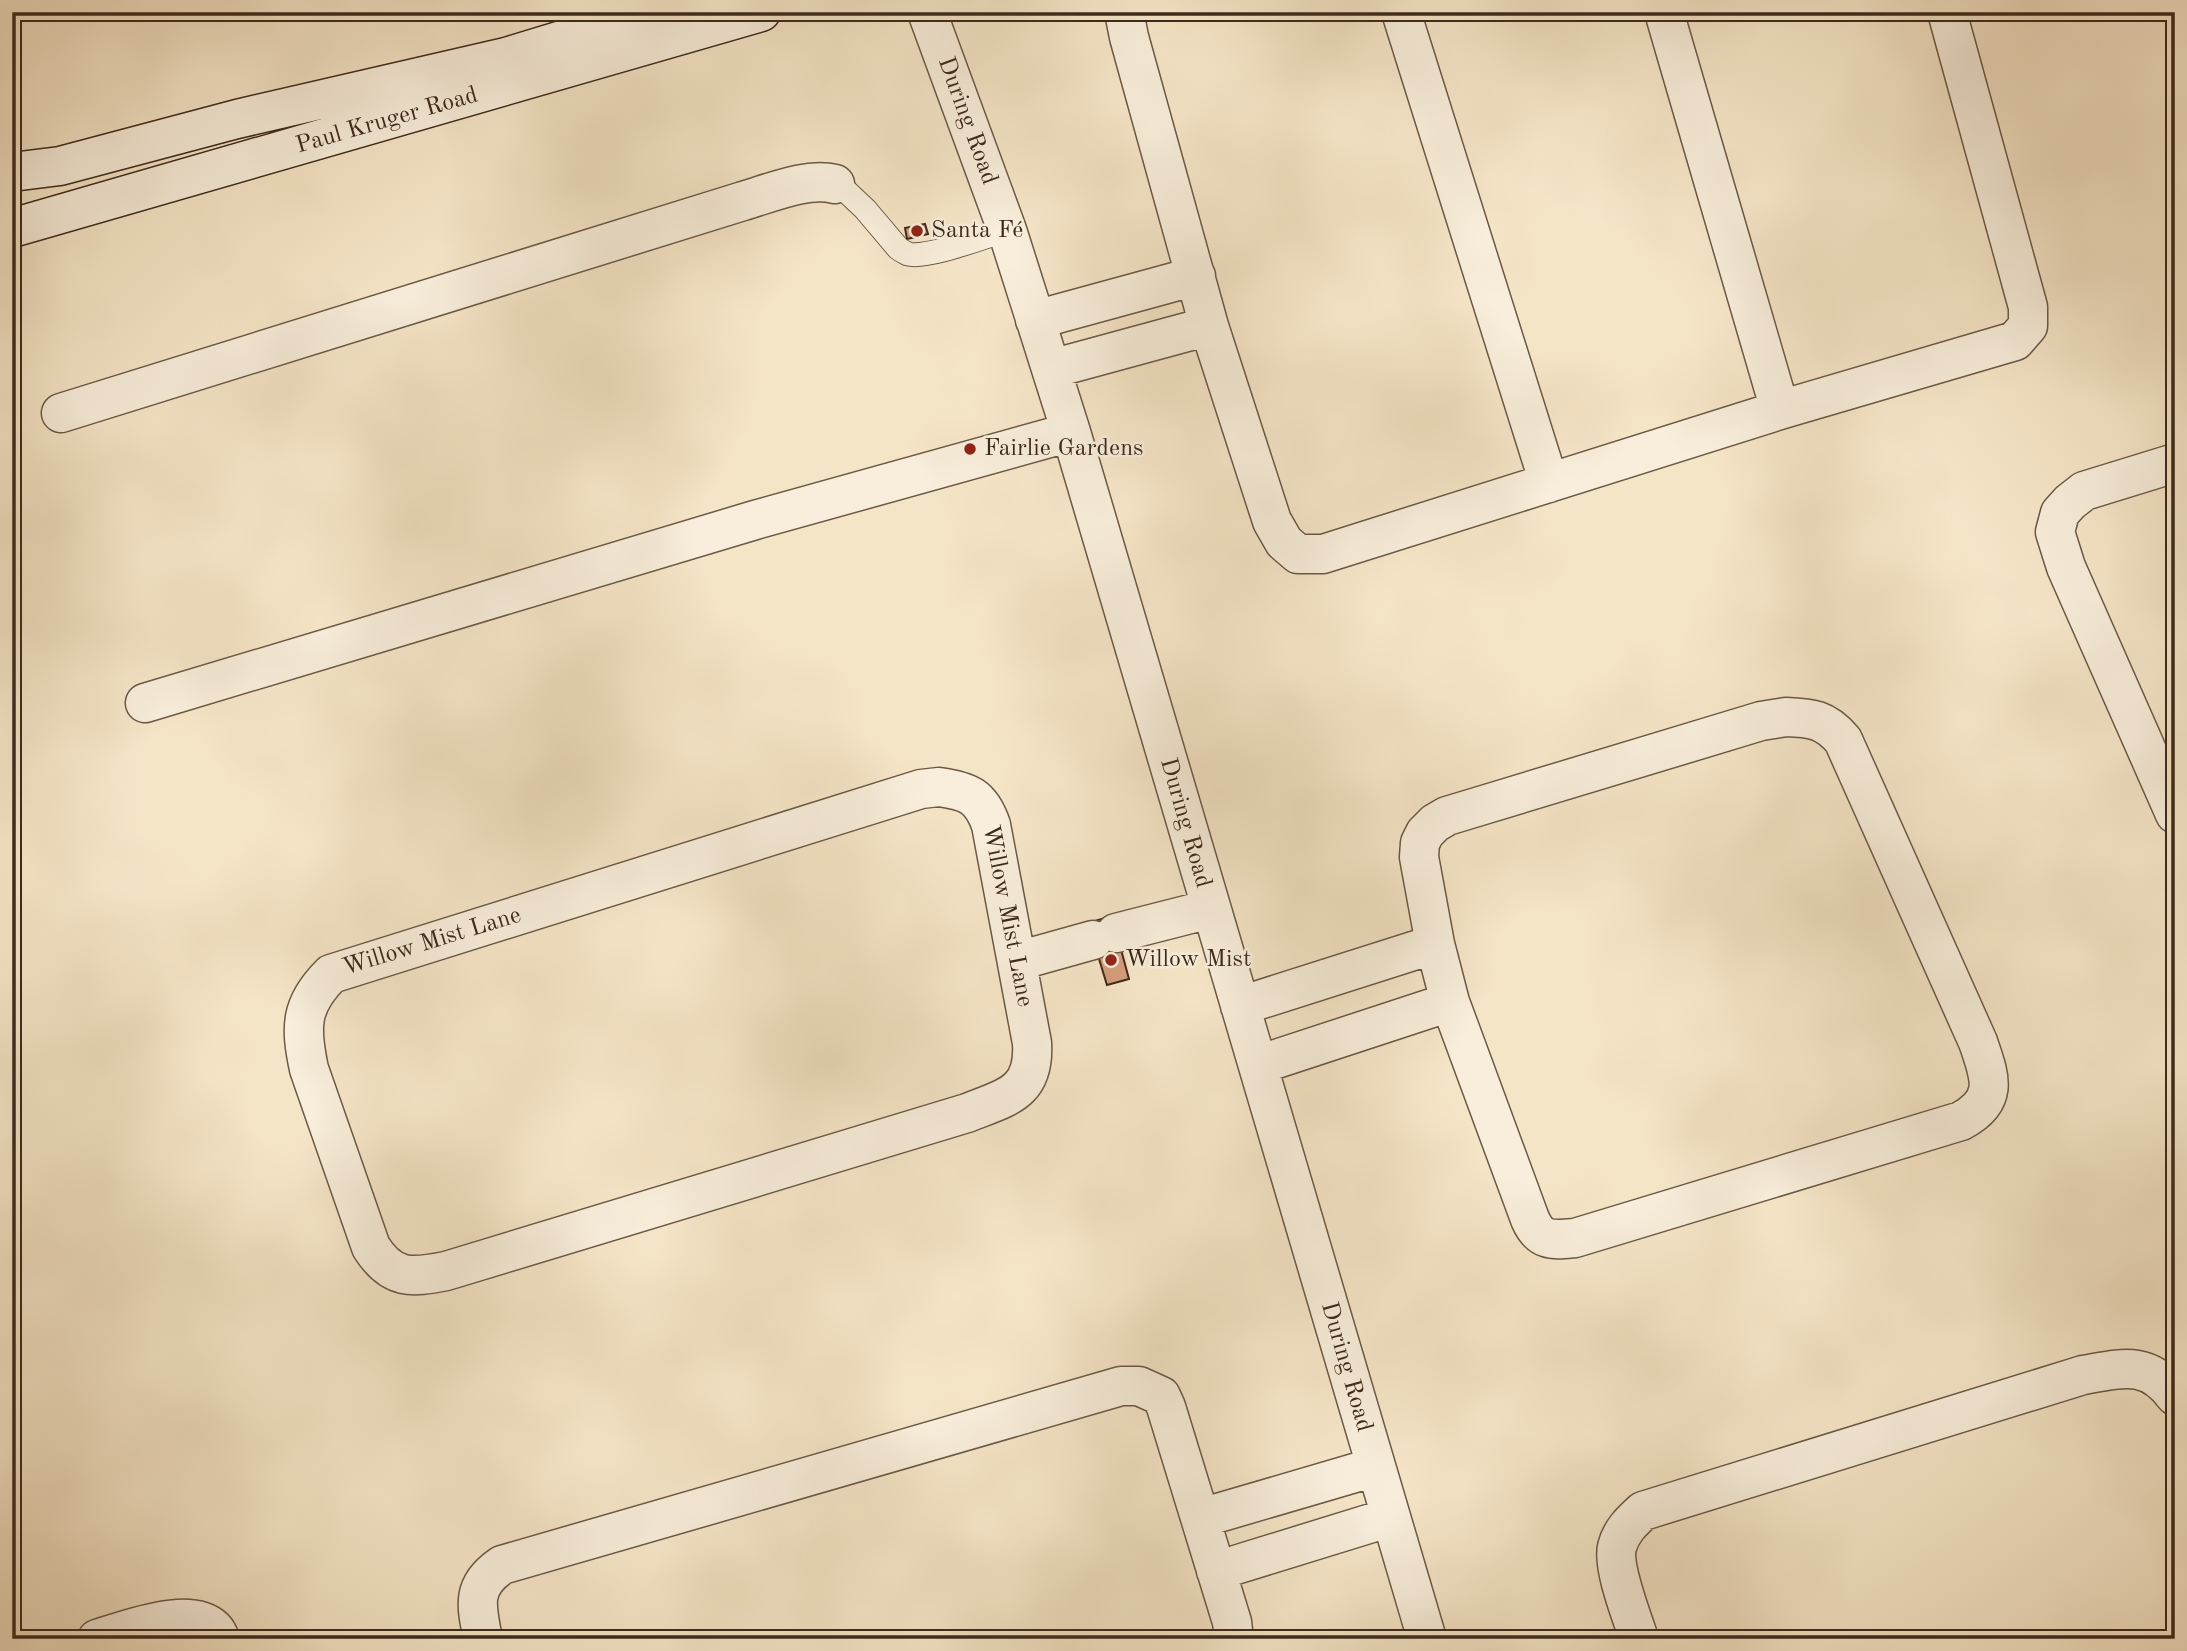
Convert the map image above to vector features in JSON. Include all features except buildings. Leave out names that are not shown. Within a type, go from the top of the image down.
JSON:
[{"type":"street","name":"Paul Kruger Road","points":[[12,172],[60,166],[237,119],[506,57],[654,12]]},
{"type":"street","name":"Paul Kruger Road","points":[[12,228],[761,12]]},
{"type":"street","name":"During Road","points":[[927,12],[1007,230],[1071,432],[1427,1639]]},
{"type":"street","points":[[1124,12],[1209,326],[1272,521],[1284,542],[1298,554],[1323,554],[1780,410],[2015,341],[2028,326],[2028,307],[1947,12]]},
{"type":"street","points":[[1401,12],[1549,483]]},
{"type":"street","points":[[1664,12],[1780,410]]},
{"type":"street","points":[[61,414],[743,201],[807,183],[835,184]]},
{"type":"street","points":[[1035,320],[1196,276]]},
{"type":"street","points":[[1051,369],[1209,326]]},
{"type":"street","points":[[145,703],[741,524],[1071,432]]},
{"type":"street","points":[[2170,792],[2066,566],[2055,532],[2060,513],[2084,491],[2175,463]]},
{"type":"street","points":[[1786,717],[1820,720],[1832,727],[1843,740],[1978,1042],[1989,1080],[1989,1091],[1980,1108],[1961,1121],[1575,1238],[1547,1239],[1535,1231],[1530,1219],[1450,1002],[1435,944],[1419,857],[1425,833],[1435,823],[1447,816],[1761,721],[1786,717]]},
{"type":"street","name":"Willow Mist Lane","points":[[939,787],[974,797],[982,804],[987,814],[1018,961],[1033,1063],[1030,1075],[1004,1099],[967,1113],[446,1272],[417,1277],[397,1273],[382,1264],[371,1247],[309,1069],[303,1030],[305,1011],[316,989],[331,974],[908,793],[939,787]]},
{"type":"street","points":[[1018,961],[1210,909]]},
{"type":"street","points":[[1240,1006],[1435,944]]},
{"type":"street","points":[[1258,1065],[1450,1002]]},
{"type":"street","points":[[1639,1639],[1617,1564],[1617,1547],[1626,1527],[1643,1511],[2083,1376],[2120,1368],[2137,1368],[2161,1380],[2175,1396]]},
{"type":"street","points":[[482,1639],[478,1614],[479,1591],[486,1576],[502,1565],[1121,1386],[1139,1386],[1161,1396],[1201,1518],[1232,1622],[1234,1639]]},
{"type":"street","points":[[1201,1518],[1375,1467]]},
{"type":"street","points":[[1216,1571],[1391,1517]]},
{"type":"street","points":[[97,1639],[161,1619],[204,1622],[218,1633],[220,1639]]},
{"type":"lane","points":[[835,184],[848,193],[898,248],[907,254],[934,252],[1007,230]]},
{"type":"place","name":"Santa Fé","points":[[917,231]]},
{"type":"place","name":"Fairlie Gardens","points":[[970,449]]},
{"type":"place","name":"Willow Mist","points":[[1111,960]]}]
